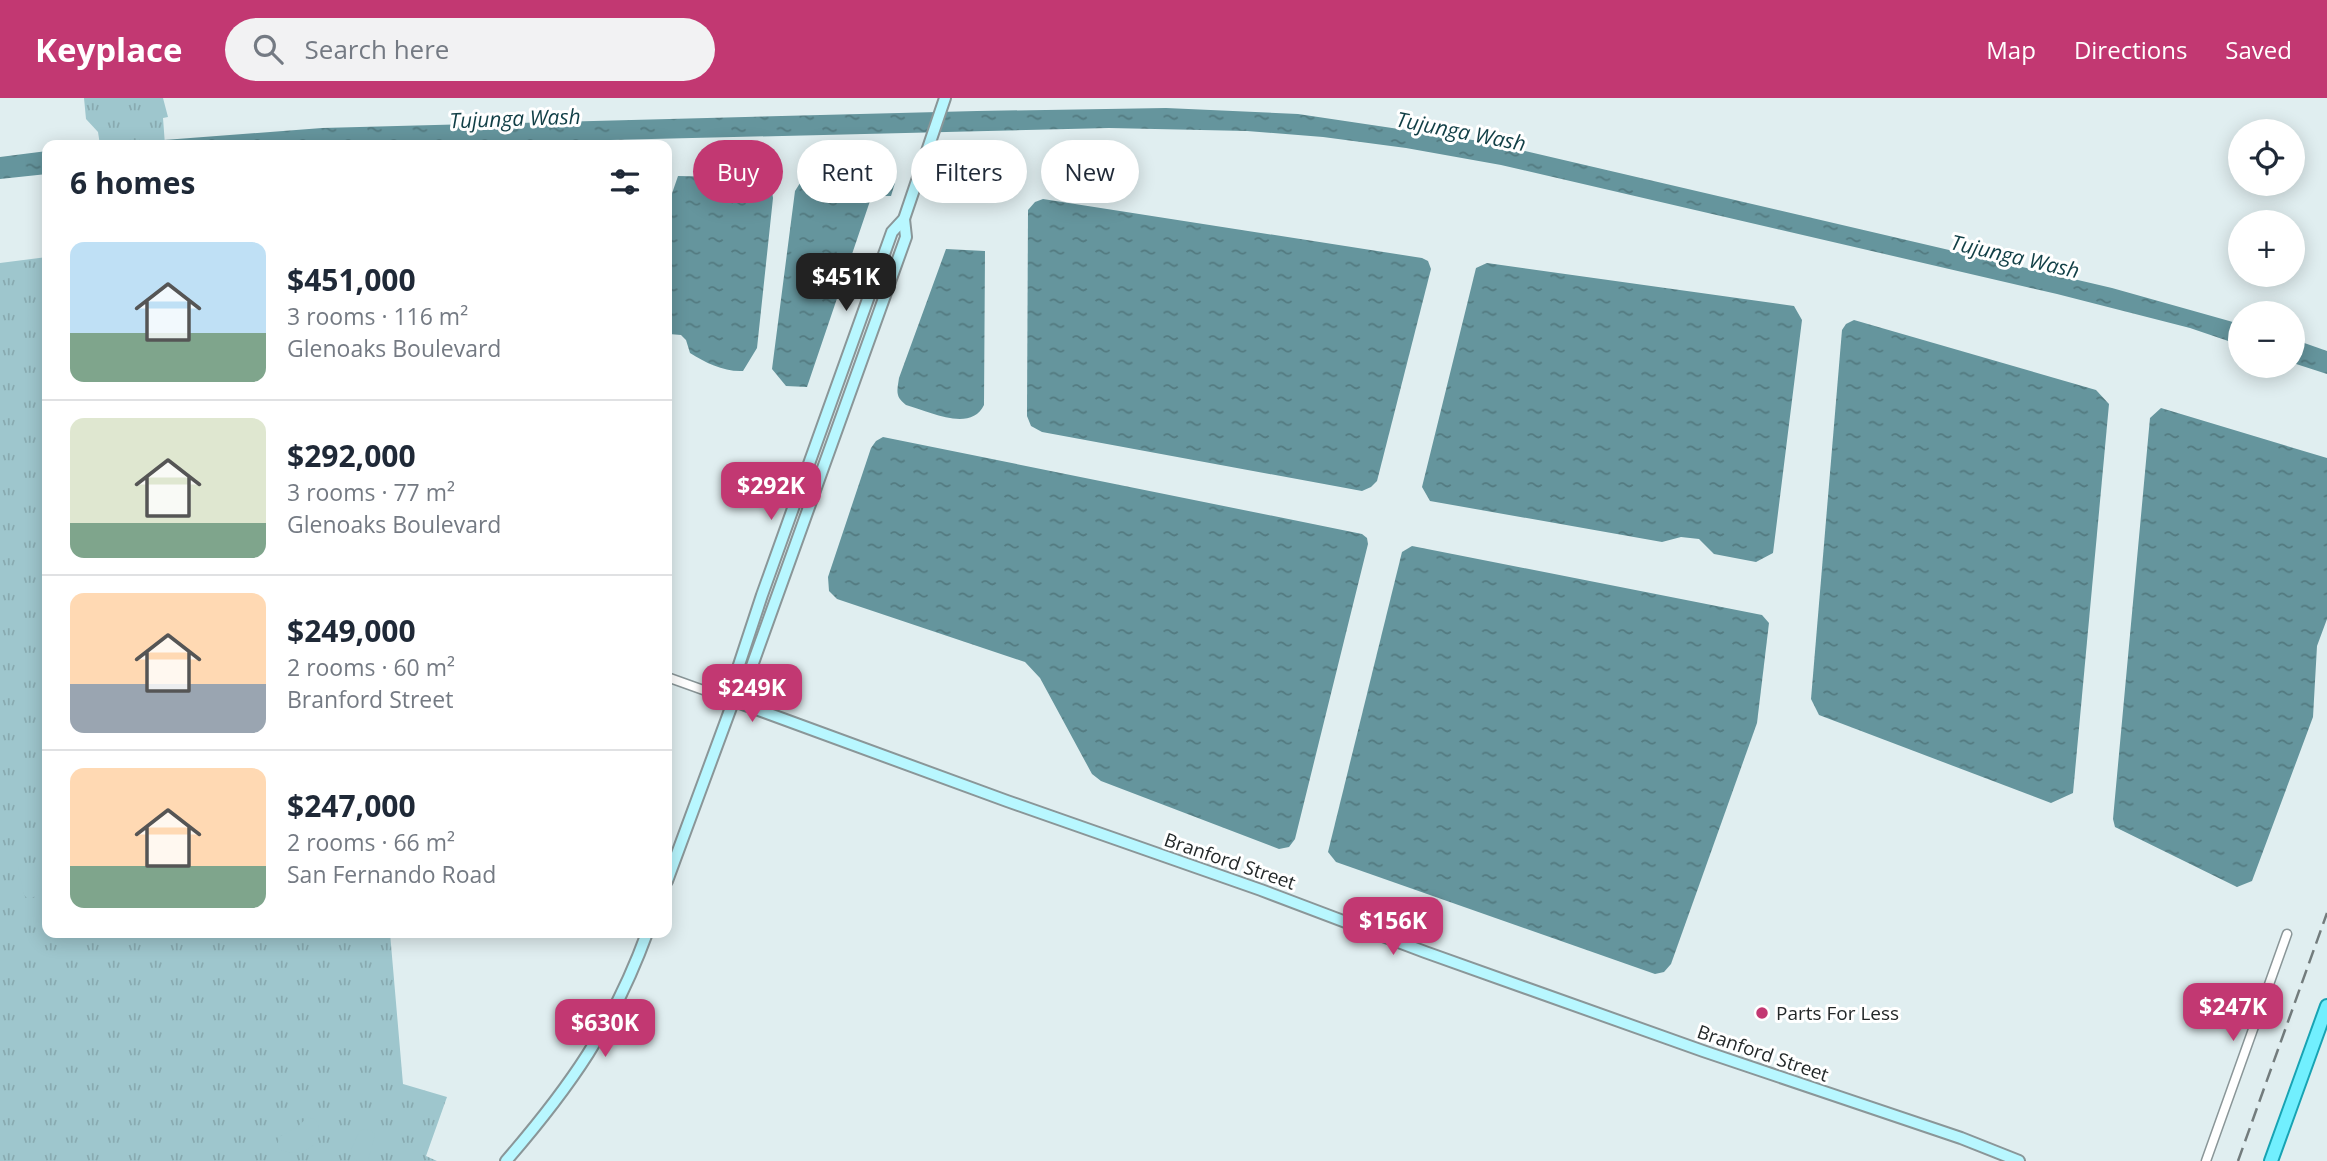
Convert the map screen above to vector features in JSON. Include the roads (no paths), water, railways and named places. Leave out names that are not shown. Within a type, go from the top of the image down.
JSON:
[{"type":"main road","points":[[734,701],[736,674],[821,428],[892,232],[904,219],[945,98]]},
{"type":"main road","points":[[672,868],[734,701],[748,677],[836,433],[906,237],[904,219]]},
{"type":"main road","points":[[821,428],[836,433]]},
{"type":"main road","name":"Branford Street","points":[[734,701],[1261,890],[1425,952],[1703,1051],[1961,1138],[2019,1161]]},
{"type":"main road","points":[[506,1161],[564,1091],[590,1054],[631,979],[646,938]]},
{"type":"main road","points":[[2271,1161],[2327,1006]]},
{"type":"street","name":"Branford Street","points":[[672,679],[734,701]]},
{"type":"street","points":[[2206,1161],[2287,934]]},
{"type":"water","points":[[1166,108],[1298,114],[1486,142],[2112,288],[2228,321],[2228,341],[2190,328],[2057,294],[1501,165],[1323,137],[1247,131],[1109,128],[613,140],[164,140],[322,128]]},
{"type":"water","points":[[42,152],[42,175],[0,179],[0,157]]},
{"type":"water","points":[[678,176],[693,176],[693,203],[772,203],[757,348],[743,371],[722,368],[702,360],[690,353],[686,340],[681,335],[672,334],[672,193]]},
{"type":"water","points":[[797,188],[797,203],[869,203],[807,387],[786,386],[772,369]]},
{"type":"water","points":[[1041,200],[1041,203],[1069,203],[1428,261],[1431,269],[1377,481],[1362,491],[1042,432],[1031,426],[1027,416],[1028,210]]},
{"type":"water","points":[[946,249],[985,251],[984,405],[978,413],[969,418],[948,418],[906,405],[898,393],[899,378]]},
{"type":"water","points":[[1487,263],[1794,306],[1802,320],[1773,553],[1756,562],[1714,554],[1699,539],[1681,537],[1662,542],[1430,501],[1422,487],[1476,268]]},
{"type":"water","points":[[1854,320],[2096,390],[2109,404],[2073,793],[2051,803],[1819,715],[1811,699],[1842,330]]},
{"type":"water","points":[[2305,343],[2327,351],[2327,374],[2305,367]]},
{"type":"water","points":[[2161,408],[2327,458],[2327,619],[2317,646],[2313,717],[2252,881],[2237,887],[2115,827],[2113,819],[2150,418]]},
{"type":"water","points":[[883,437],[1362,534],[1367,538],[1368,544],[1295,839],[1289,847],[1279,849],[1101,781],[1092,774],[1040,678],[1025,662],[837,599],[829,591],[828,577],[871,448]]},
{"type":"water","points":[[1412,546],[1762,615],[1769,623],[1757,723],[1671,964],[1664,972],[1655,974],[1336,862],[1328,852],[1402,552]]},
{"type":"railway","points":[[2238,1161],[2327,913]]},
{"type":"place","name":"Parts For Less","points":[[1762,1013]]},
{"type":"water label","name":"Tujunga Wash","points":[[515,119]]},
{"type":"water label","name":"Tujunga Wash","points":[[1461,132]]},
{"type":"water label","name":"Tujunga Wash","points":[[2015,257]]}]
